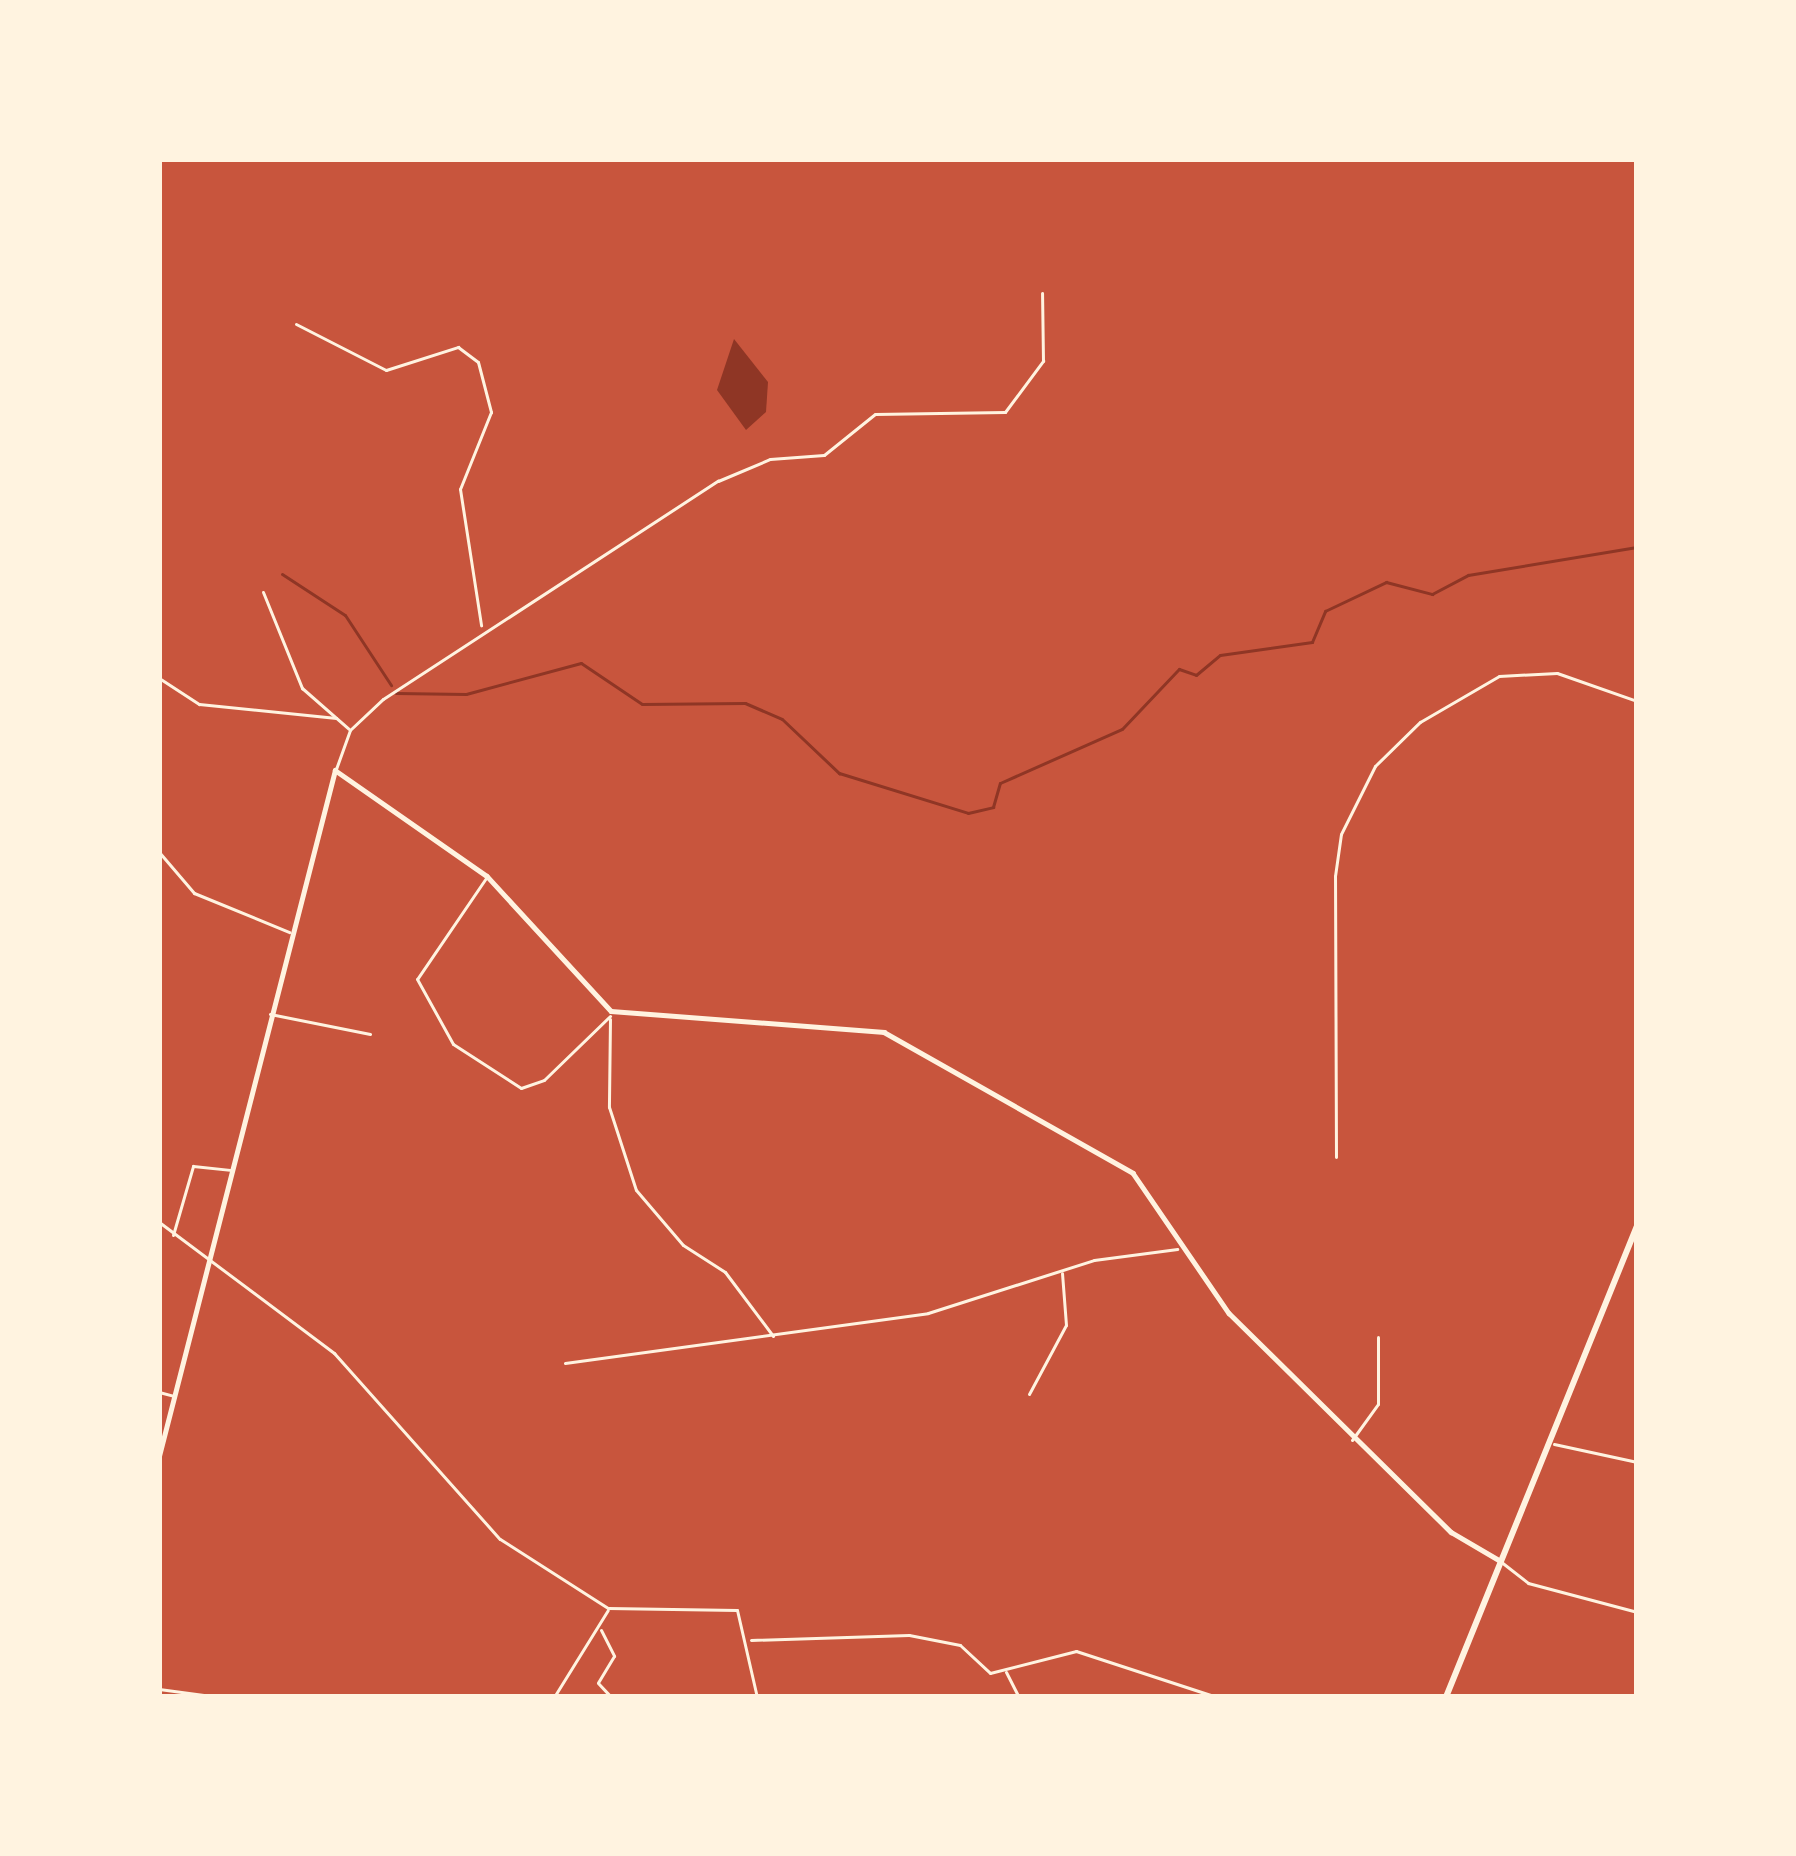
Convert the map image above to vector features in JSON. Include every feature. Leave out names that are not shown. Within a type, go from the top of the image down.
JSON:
[{"type":"main road","points":[[1446,1697],[1637,1226]]},
{"type":"street","points":[[159,1456],[289,932],[350,730],[482,629],[751,465],[824,455],[875,414],[1006,412],[1043,361],[1042,293]]},
{"type":"street","points":[[296,324],[386,370],[458,346],[478,362],[491,412],[460,489],[482,629]]},
{"type":"street","points":[[263,592],[302,688],[350,730]]},
{"type":"street","points":[[1336,1157],[1335,877],[1341,834],[1375,766],[1420,722],[1499,676],[1557,673],[1637,701]]},
{"type":"street","points":[[159,678],[199,704],[336,718]]},
{"type":"street","points":[[335,770],[488,876],[611,1013],[609,1107],[636,1190],[775,1336]]},
{"type":"street","points":[[159,852],[194,893],[289,932]]},
{"type":"street","points":[[488,876],[416,979],[445,1036],[521,1088],[544,1080],[611,1013],[797,1017],[902,1038],[1132,1173],[1178,1249],[1352,1440],[1451,1532],[1528,1583],[1637,1612]]},
{"type":"street","points":[[270,1014],[370,1034]]},
{"type":"street","points":[[173,1235],[193,1166],[232,1170]]},
{"type":"street","points":[[159,1222],[334,1353],[500,1539],[608,1608],[724,1606],[744,1617],[758,1697]]},
{"type":"street","points":[[565,1363],[928,1313],[1062,1272],[1178,1249]]},
{"type":"street","points":[[1029,1394],[1066,1325],[1062,1272]]},
{"type":"street","points":[[1352,1440],[1378,1404],[1378,1336]]},
{"type":"street","points":[[159,1392],[174,1396]]},
{"type":"street","points":[[1551,1442],[1637,1462]]},
{"type":"street","points":[[554,1697],[600,1630],[608,1608]]},
{"type":"street","points":[[600,1630],[614,1656],[598,1683],[611,1697]]},
{"type":"street","points":[[748,1640],[909,1635],[950,1642],[1006,1672],[1019,1697]]},
{"type":"street","points":[[1006,1672],[1076,1652],[1217,1697]]},
{"type":"street","points":[[159,1689],[218,1697]]},
{"type":"shaded area","points":[[734,339],[768,382],[766,412],[746,430],[717,390]]},
{"type":"waterway","points":[[396,693],[466,694],[581,663],[642,704],[745,703],[782,719],[839,773],[968,813],[993,807],[1000,783],[1122,729],[1179,669],[1196,675],[1220,655],[1312,642],[1325,611],[1386,582],[1432,594],[1468,575],[1637,547]]},
{"type":"waterway","points":[[282,574],[345,615],[391,685]]}]
